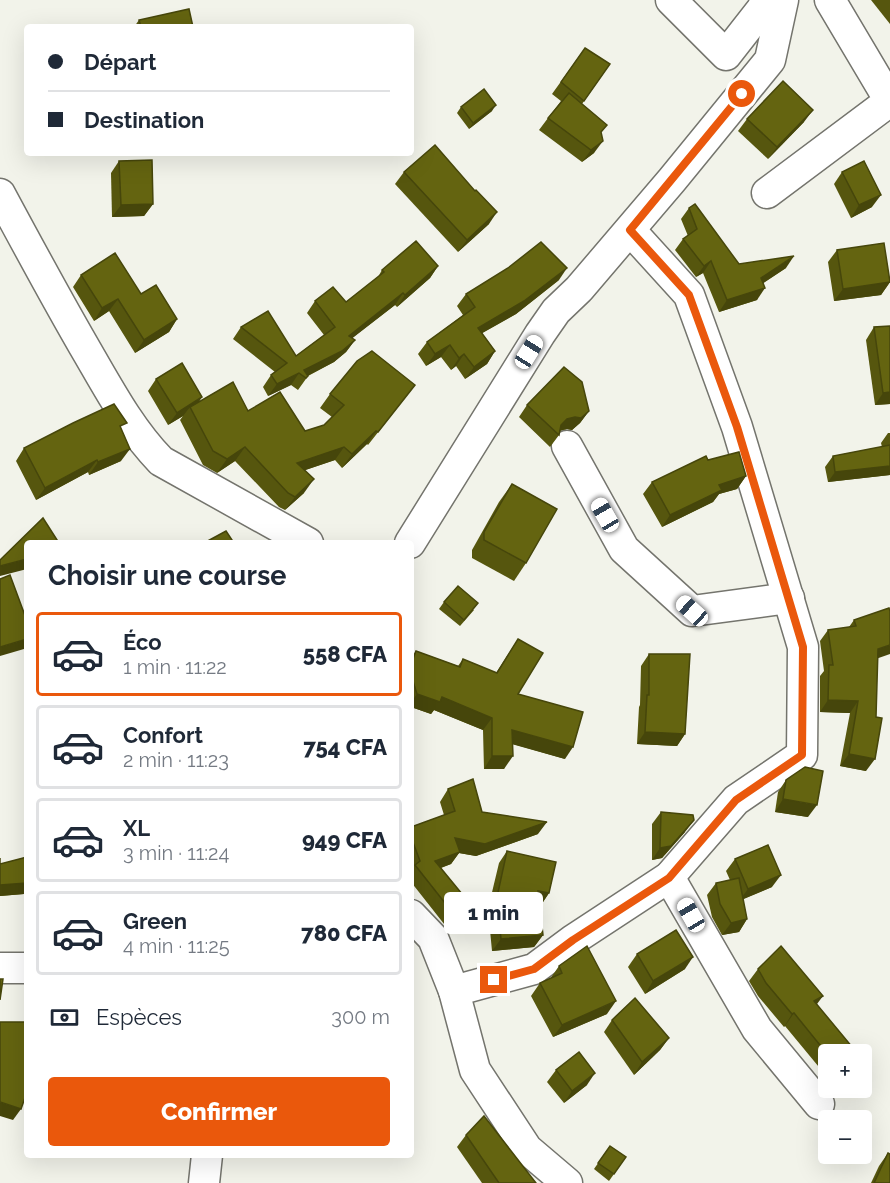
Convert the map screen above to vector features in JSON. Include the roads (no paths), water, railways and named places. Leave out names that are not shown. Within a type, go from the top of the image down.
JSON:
[{"type":"street","points":[[671,0],[726,55],[762,9],[766,0]]},
{"type":"street","points":[[412,540],[556,311],[579,289],[630,230],[771,60],[783,0]]},
{"type":"street","points":[[767,193],[890,101],[830,0]]},
{"type":"street","points":[[0,194],[53,293],[124,416],[142,441],[161,461],[303,540]]},
{"type":"street","points":[[454,991],[534,969],[573,940],[669,878],[736,800],[802,755],[803,647],[737,427],[689,295],[630,230]]},
{"type":"street","points":[[567,446],[624,549],[692,611],[789,598]]},
{"type":"street","points":[[669,878],[757,1029],[819,1104]]},
{"type":"street","points":[[414,918],[433,938],[454,991],[475,1070],[527,1149],[567,1183]]},
{"type":"street","points":[[0,968],[24,969]]},
{"type":"street","points":[[204,1183],[207,1158]]}]
